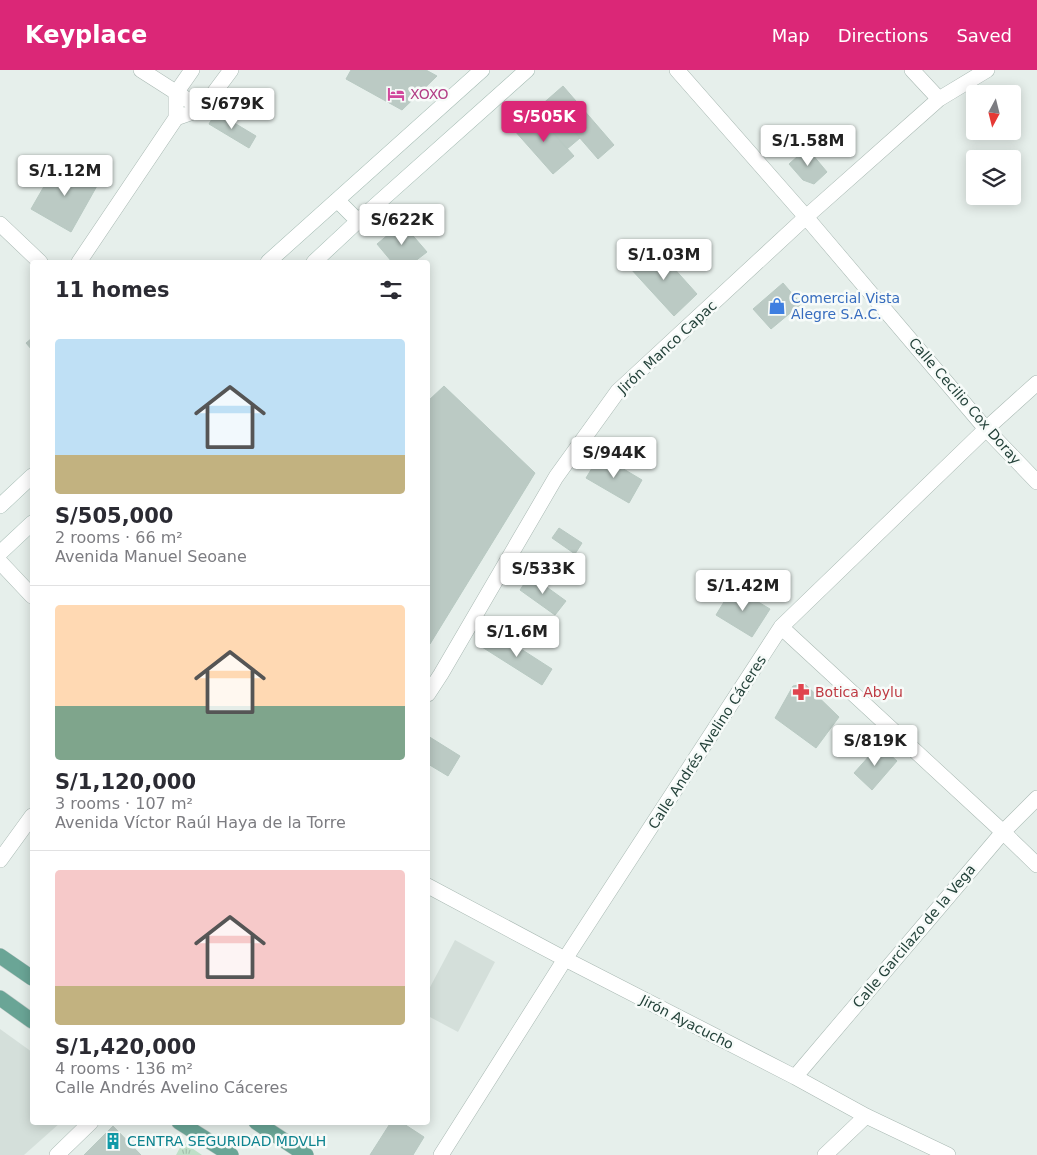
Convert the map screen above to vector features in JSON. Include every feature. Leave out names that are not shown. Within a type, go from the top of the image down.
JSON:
[{"type":"main road","points":[[0,956],[30,977]]},
{"type":"main road","points":[[0,998],[30,1020]]},
{"type":"main road","points":[[184,1125],[231,1155]]},
{"type":"main road","points":[[261,1125],[306,1155]]},
{"type":"street","points":[[141,70],[202,110]]},
{"type":"street","points":[[80,260],[176,118],[176,93],[192,70]]},
{"type":"street","points":[[176,118],[202,110],[231,70]]},
{"type":"street","points":[[270,260],[482,70]]},
{"type":"street","points":[[316,260],[527,70]]},
{"type":"street","name":"Calle Cecilio Cox Doray","points":[[677,70],[806,216],[986,429],[1037,482]]},
{"type":"street","points":[[912,70],[939,99]]},
{"type":"street","name":"Jirón Manco Capac","points":[[430,691],[556,477],[618,391],[806,216],[939,99],[987,70]]},
{"type":"street","points":[[337,200],[358,221]]},
{"type":"street","points":[[3,232],[38,260]]},
{"type":"street","name":"Calle Andrés Avelino Cáceres","points":[[441,1155],[565,960],[782,627],[986,429],[1037,383]]},
{"type":"street","points":[[0,506],[30,478]]},
{"type":"street","points":[[0,553],[30,525]]},
{"type":"street","points":[[0,562],[30,594]]},
{"type":"street","points":[[782,627],[1037,865]]},
{"type":"street","name":"Calle Garcilazo de la Vega","points":[[795,1077],[1003,832],[1037,798]]},
{"type":"street","points":[[0,860],[30,819]]},
{"type":"street","name":"Jirón Ayacucho","points":[[430,887],[565,960],[795,1077],[866,1116],[948,1155]]},
{"type":"street","points":[[825,1155],[866,1116]]},
{"type":"street","points":[[58,1155],[88,1125]]},
{"type":"shaded area","points":[[455,940],[495,962],[458,1032],[430,1017],[430,987]]},
{"type":"shaded area","points":[[0,1029],[30,1051],[30,1125],[58,1125],[24,1155],[0,1155]]},
{"type":"green space","points":[[183,1142],[202,1155],[176,1155]]},
{"type":"building","name":"XOXO","points":[[351,70],[426,70],[437,76],[402,110],[346,79]]},
{"type":"building","points":[[563,86],[614,145],[598,159],[547,100]]},
{"type":"building","points":[[547,100],[580,138],[567,149],[534,111]]},
{"type":"building","points":[[534,111],[574,156],[553,174],[514,130]]},
{"type":"building","points":[[216,112],[256,136],[249,148],[209,124]]},
{"type":"building","points":[[807,148],[827,172],[814,184],[803,180],[789,164]]},
{"type":"building","points":[[58,162],[98,184],[71,232],[31,209]]},
{"type":"building","points":[[402,223],[427,252],[417,260],[390,260],[377,244]]},
{"type":"building","points":[[654,246],[697,294],[674,316],[630,268]]},
{"type":"building","name":"Comercial Vista Alegre S.A.C.","points":[[783,283],[801,304],[771,329],[753,309]]},
{"type":"building","points":[[30,340],[30,348],[26,343]]},
{"type":"building","points":[[444,386],[535,473],[430,644],[430,399]]},
{"type":"building","points":[[600,455],[642,480],[629,503],[586,478]]},
{"type":"building","points":[[559,528],[582,543],[575,554],[552,538]]},
{"type":"building","points":[[530,575],[566,601],[555,615],[520,590]]},
{"type":"building","points":[[733,587],[770,609],[752,637],[716,615]]},
{"type":"building","points":[[493,631],[552,669],[542,685],[482,647]]},
{"type":"building","points":[[805,684],[839,717],[816,748],[775,718],[793,686]]},
{"type":"building","points":[[430,737],[460,756],[448,776],[430,765]]},
{"type":"building","points":[[879,745],[897,761],[872,790],[854,773]]},
{"type":"building","points":[[389,1125],[406,1125],[424,1137],[413,1155],[370,1155]]},
{"type":"building","name":"CENTRA SEGURIDAD MDVLH","points":[[113,1126],[141,1155],[84,1155]]},
{"type":"place","name":"XOXO","points":[[396,94]]},
{"type":"place","name":"Comercial Vista Alegre S.A.C.","points":[[777,306]]},
{"type":"place","name":"Botica Abylu","points":[[801,692]]},
{"type":"place","name":"CENTRA SEGURIDAD MDVLH","points":[[113,1141]]}]
